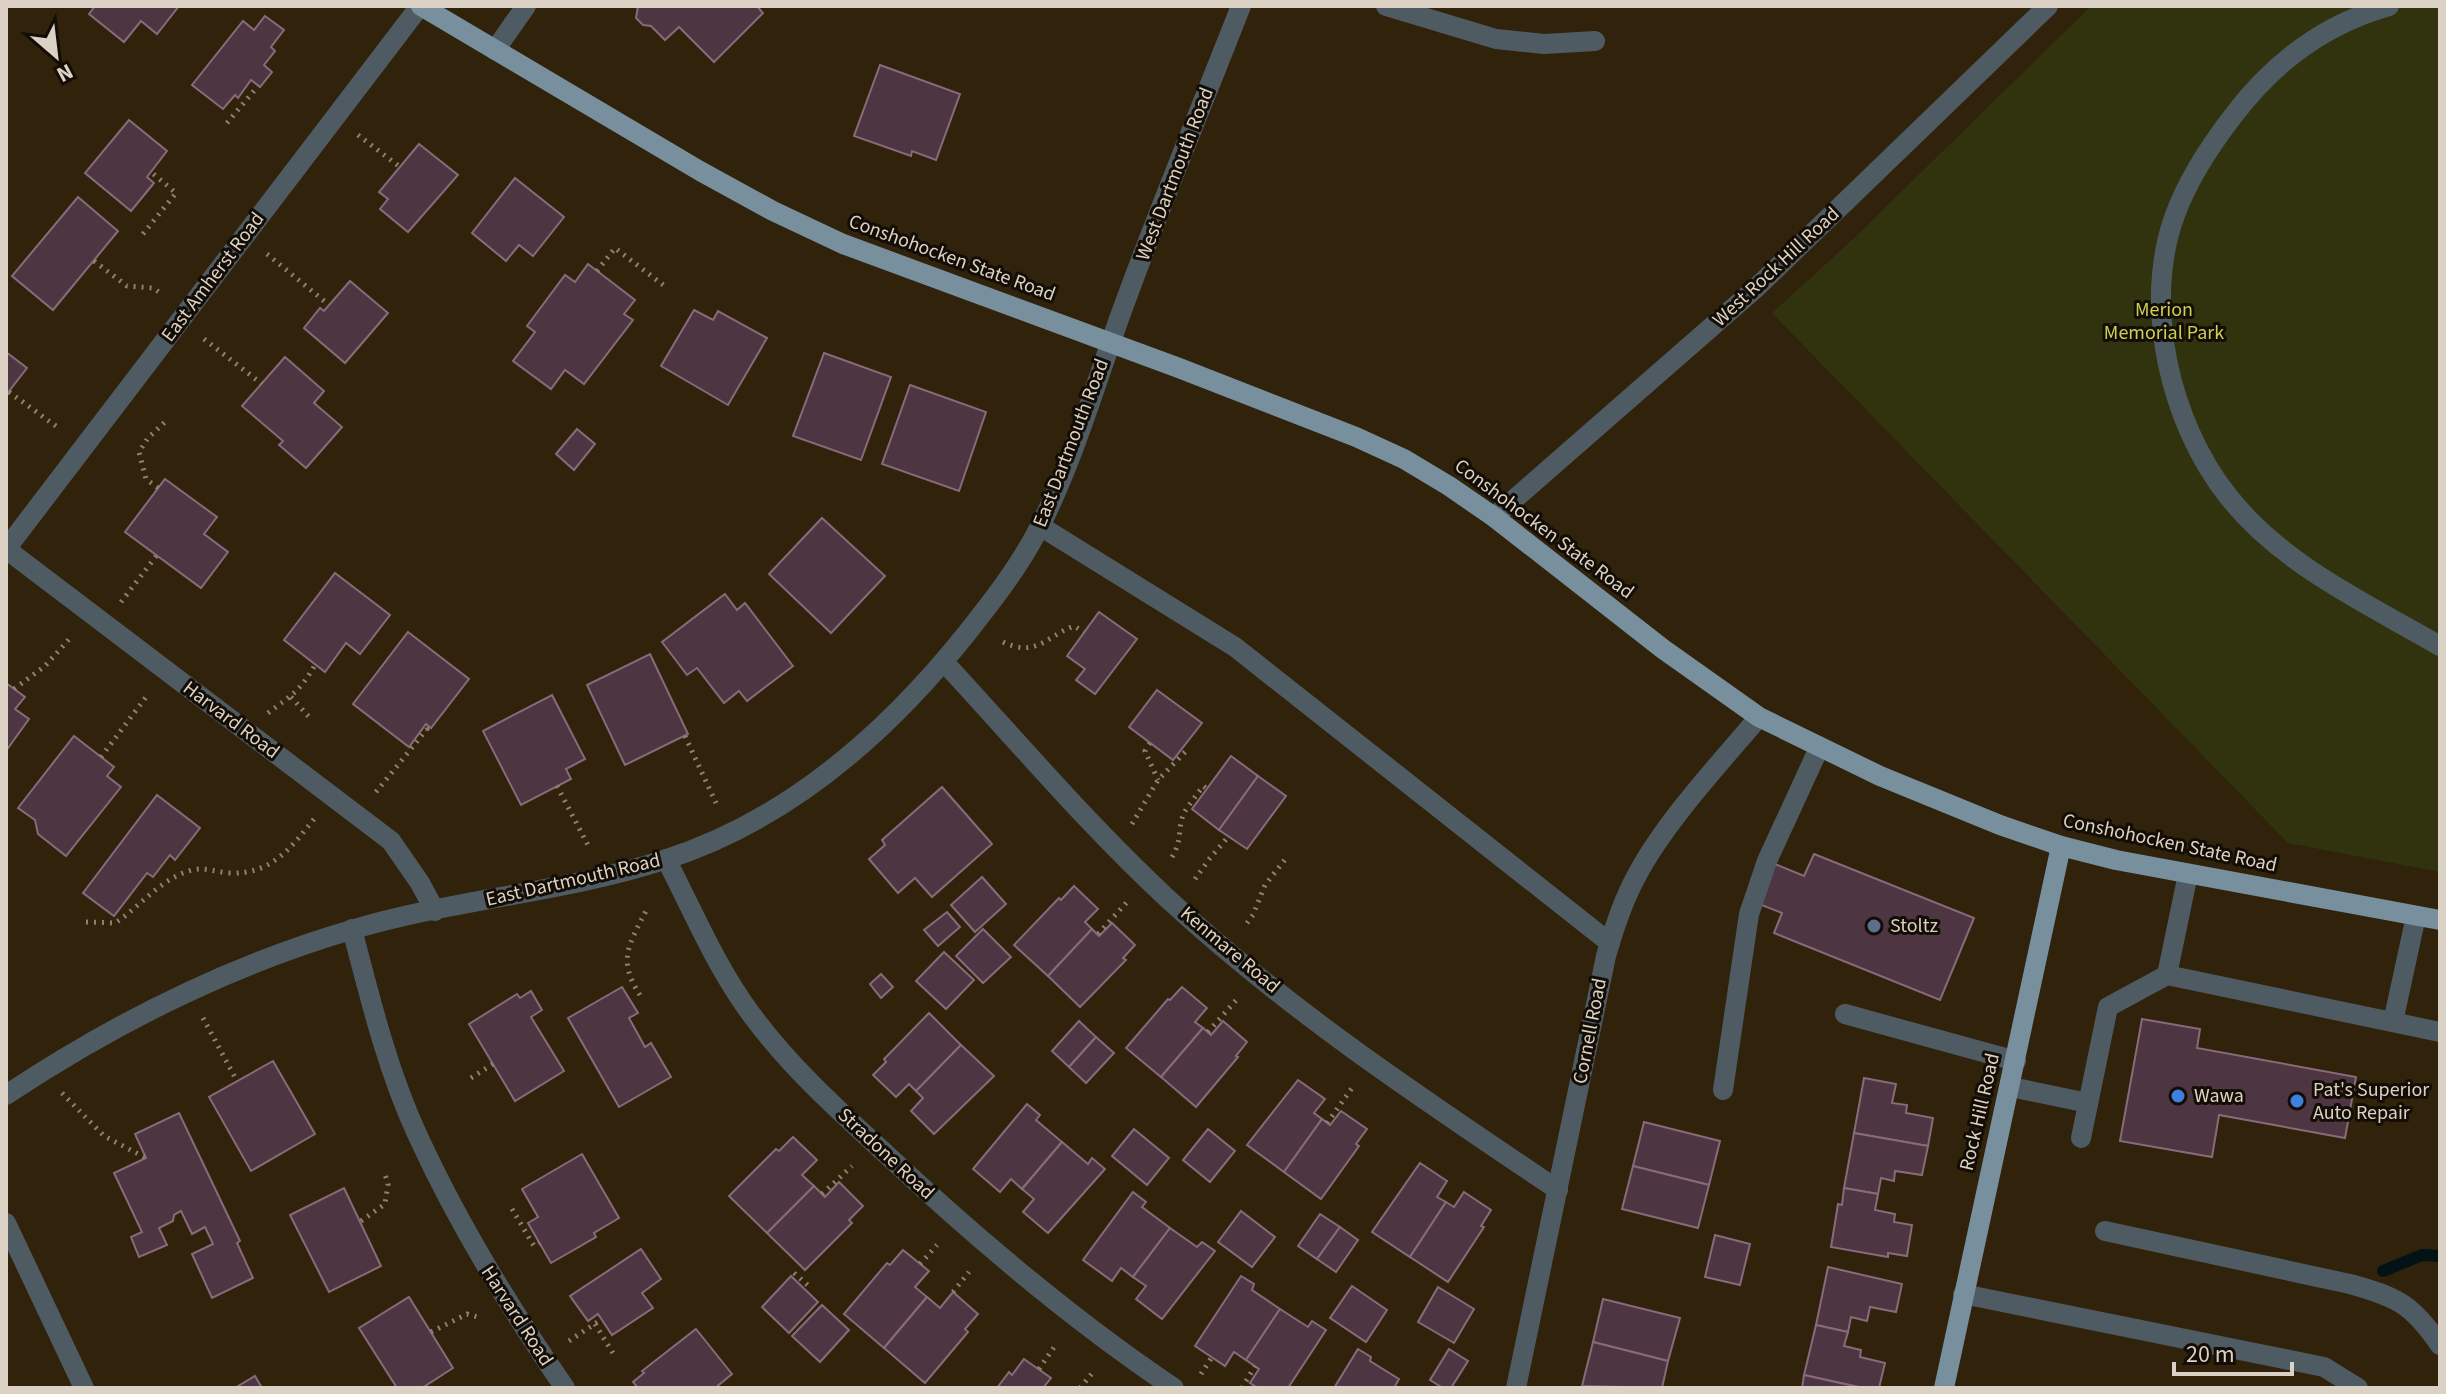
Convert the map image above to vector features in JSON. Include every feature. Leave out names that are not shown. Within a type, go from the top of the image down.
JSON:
[{"type":"main road","name":"Conshohocken State Road","points":[[421,6],[773,211],[884,261],[1110,343],[1356,437],[1404,459],[1494,517],[1663,649],[1759,717],[1819,748],[1940,801],[2061,846],[2116,860],[2440,920]]},
{"type":"main road","name":"Rock Hill Road","points":[[1944,1388],[2061,846]]},
{"type":"street","name":"East Amherst Road","points":[[6,549],[421,6]]},
{"type":"street","points":[[495,50],[526,6]]},
{"type":"street","name":"West Dartmouth Road","points":[[1110,343],[1241,6]]},
{"type":"street","points":[[1386,6],[1496,39],[1544,44],[1595,41]]},
{"type":"street","name":"West Rock Hill Road","points":[[1494,517],[1756,288],[2048,6]]},
{"type":"street","points":[[2389,6],[2349,19],[2320,34],[2253,89],[2193,174],[2175,216],[2165,253],[2161,293],[2173,383],[2205,461],[2226,494],[2251,524],[2321,578],[2440,646]]},
{"type":"street","name":"East Dartmouth Road","points":[[6,1095],[114,1028],[189,991],[296,948],[352,929],[600,877],[666,859],[720,837],[824,776],[886,726],[944,662],[1006,582],[1040,526],[1059,483],[1110,343]]},
{"type":"street","points":[[1040,526],[1235,647],[1610,943]]},
{"type":"street","name":"Harvard Road","points":[[6,549],[391,841],[435,911]]},
{"type":"street","name":"Kenmare Road","points":[[944,662],[1111,844],[1170,901],[1264,980],[1386,1073],[1558,1190]]},
{"type":"street","name":"Cornell Road","points":[[1516,1388],[1610,943],[1619,913],[1637,873],[1710,774],[1759,717]]},
{"type":"street","points":[[1723,1090],[1749,914],[1767,861],[1819,748]]},
{"type":"street","name":"Stradone Road","points":[[666,859],[715,955],[749,1011],[782,1053],[924,1190],[1012,1267],[1098,1335],[1174,1388]]},
{"type":"street","points":[[2167,975],[2188,874]]},
{"type":"street","points":[[2393,1022],[2416,916]]},
{"type":"street","name":"Harvard Road","points":[[352,929],[381,1037],[416,1133],[476,1250],[512,1312],[565,1388]]},
{"type":"street","points":[[2081,1138],[2108,1007],[2167,975],[2440,1032]]},
{"type":"street","points":[[1845,1014],[2016,1061]]},
{"type":"street","points":[[2011,1087],[2088,1103]]},
{"type":"street","points":[[6,1223],[84,1388]]},
{"type":"street","points":[[2105,1231],[2389,1295],[2422,1319],[2440,1345]]},
{"type":"street","points":[[1963,1294],[2324,1367],[2358,1388]]},
{"type":"path","points":[[227,123],[258,86]]},
{"type":"path","points":[[358,134],[400,167]]},
{"type":"path","points":[[143,234],[176,193],[151,172]]},
{"type":"path","points":[[597,271],[615,248],[667,288]]},
{"type":"path","points":[[267,253],[329,305]]},
{"type":"path","points":[[94,261],[127,286],[153,288],[163,295]]},
{"type":"path","points":[[203,338],[262,384]]},
{"type":"path","points":[[9,392],[62,430]]},
{"type":"path","points":[[158,488],[146,479],[139,452],[148,438],[166,421]]},
{"type":"path","points":[[138,581],[157,555]]},
{"type":"path","points":[[1003,642],[1026,648],[1040,646],[1074,626],[1084,632]]},
{"type":"path","points":[[14,689],[45,666],[69,641]]},
{"type":"path","points":[[246,731],[291,697],[309,679],[315,665]]},
{"type":"path","points":[[101,757],[146,696]]},
{"type":"path","points":[[291,697],[310,718]]},
{"type":"path","points":[[376,792],[427,729],[424,728]]},
{"type":"path","points":[[685,736],[716,803]]},
{"type":"path","points":[[1150,743],[1145,751],[1146,759],[1158,780]]},
{"type":"path","points":[[1111,844],[1135,821],[1158,780],[1185,752]]},
{"type":"path","points":[[557,786],[592,854]]},
{"type":"path","points":[[1172,857],[1181,838],[1184,814],[1203,786],[1207,789]]},
{"type":"path","points":[[86,922],[115,923],[157,889],[194,869],[231,873],[260,868],[280,859],[306,830]]},
{"type":"path","points":[[1195,879],[1229,836]]},
{"type":"path","points":[[1247,923],[1265,885],[1287,857]]},
{"type":"path","points":[[1098,934],[1129,901]]},
{"type":"path","points":[[640,995],[628,978],[626,968],[635,933],[647,909]]},
{"type":"path","points":[[189,991],[237,1081]]},
{"type":"path","points":[[1208,1032],[1238,998]]},
{"type":"path","points":[[471,1078],[493,1064]]},
{"type":"path","points":[[42,1071],[104,1136],[146,1158]]},
{"type":"path","points":[[1327,1123],[1352,1088]]},
{"type":"path","points":[[822,1194],[852,1166]]},
{"type":"path","points":[[361,1221],[385,1204],[388,1184],[384,1171]]},
{"type":"path","points":[[512,1209],[534,1246],[539,1243]]},
{"type":"path","points":[[920,1264],[937,1245]]},
{"type":"path","points":[[953,1292],[969,1272]]},
{"type":"path","points":[[794,1273],[811,1288]]},
{"type":"path","points":[[431,1332],[458,1317],[474,1314]]},
{"type":"path","points":[[544,1357],[602,1319]]},
{"type":"path","points":[[595,1324],[616,1358]]},
{"type":"path","points":[[1039,1369],[1057,1343]]},
{"type":"path","points":[[1201,1374],[1212,1357]]},
{"type":"path","points":[[1242,1388],[1255,1366]]},
{"type":"path","points":[[1080,1388],[1094,1371]]},
{"type":"green space","name":"Merion Memorial Park","points":[[2091,6],[2440,6],[2440,872],[2288,843],[1772,313],[1851,241]]},
{"type":"building","points":[[95,6],[179,6],[157,34],[141,21],[124,42],[89,14]]},
{"type":"building","points":[[638,6],[757,6],[763,13],[714,62],[679,27],[665,40],[651,26],[643,25],[636,18]]},
{"type":"building","points":[[265,16],[284,30],[271,47],[275,51],[264,65],[272,72],[260,87],[251,80],[238,98],[235,95],[223,109],[192,85],[243,21],[254,30]]},
{"type":"building","points":[[880,65],[960,94],[936,160],[912,151],[911,156],[854,136]]},
{"type":"building","points":[[129,120],[167,151],[147,177],[154,183],[131,211],[85,173]]},
{"type":"building","points":[[419,144],[458,175],[408,232],[380,209],[388,199],[379,192]]},
{"type":"building","points":[[515,178],[564,217],[533,256],[519,245],[506,261],[472,233]]},
{"type":"building","points":[[78,197],[118,231],[53,310],[12,276]]},
{"type":"building","points":[[588,264],[635,300],[624,314],[633,320],[584,384],[565,370],[551,389],[513,361],[535,332],[527,326],[565,275],[575,282]]},
{"type":"building","points":[[350,281],[388,313],[345,363],[304,328],[320,308],[324,311]]},
{"type":"building","points":[[694,310],[713,320],[718,311],[767,338],[728,405],[661,366]]},
{"type":"building","points":[[6,352],[27,368],[6,395]]},
{"type":"building","points":[[824,353],[891,377],[861,460],[793,436]]},
{"type":"building","points":[[285,357],[324,391],[314,403],[342,427],[306,468],[279,445],[283,441],[242,406]]},
{"type":"building","points":[[910,385],[986,412],[959,491],[882,464]]},
{"type":"building","points":[[577,429],[595,444],[574,470],[556,454]]},
{"type":"building","points":[[165,479],[217,517],[204,534],[228,552],[201,588],[125,532]]},
{"type":"building","points":[[822,518],[885,576],[831,633],[769,574]]},
{"type":"building","points":[[335,573],[390,615],[360,654],[346,643],[325,672],[284,640]]},
{"type":"building","points":[[725,594],[737,610],[745,603],[793,666],[747,701],[739,691],[724,703],[697,668],[687,675],[662,642]]},
{"type":"building","points":[[1099,612],[1137,639],[1095,694],[1076,680],[1085,669],[1067,656]]},
{"type":"building","points":[[408,632],[469,679],[431,728],[426,724],[409,747],[353,704]]},
{"type":"building","points":[[650,654],[688,734],[625,765],[587,685]]},
{"type":"building","points":[[6,683],[25,697],[15,709],[29,719],[6,751]]},
{"type":"building","points":[[1157,690],[1202,723],[1173,760],[1129,727]]},
{"type":"building","points":[[552,695],[585,759],[566,769],[571,779],[521,805],[483,731]]},
{"type":"building","points":[[74,736],[114,767],[107,776],[121,787],[66,856],[38,834],[35,820],[18,808]]},
{"type":"building","points":[[1231,756],[1258,776],[1219,830],[1192,809]]},
{"type":"building","points":[[1258,776],[1286,796],[1247,849],[1219,830]]},
{"type":"building","points":[[942,787],[992,844],[932,897],[915,878],[898,893],[869,859],[885,845],[882,840]]},
{"type":"building","points":[[157,795],[200,828],[175,860],[170,855],[153,877],[147,873],[114,916],[83,893]]},
{"type":"building","name":"Stoltz","points":[[1814,854],[1974,918],[1940,1000],[1774,933],[1782,913],[1759,904],[1775,864],[1804,876]]},
{"type":"building","points":[[982,877],[1006,904],[975,932],[951,905]]},
{"type":"building","points":[[1074,886],[1098,909],[1085,922],[1092,929],[1048,976],[1014,945]]},
{"type":"building","points":[[947,912],[960,927],[938,946],[924,930]]},
{"type":"building","points":[[1112,923],[1135,945],[1123,958],[1126,960],[1080,1007],[1048,976],[1092,929],[1099,936]]},
{"type":"building","points":[[983,929],[1011,957],[983,983],[956,956]]},
{"type":"building","points":[[944,952],[974,980],[946,1009],[916,981]]},
{"type":"building","points":[[881,974],[893,987],[881,998],[870,984]]},
{"type":"building","points":[[622,987],[638,1013],[629,1018],[645,1047],[651,1043],[671,1077],[619,1107],[568,1018]]},
{"type":"building","points":[[1182,987],[1207,1008],[1195,1022],[1203,1028],[1161,1077],[1126,1048]]},
{"type":"building","points":[[531,991],[542,1010],[531,1017],[564,1071],[515,1101],[469,1024],[517,994],[520,998]]},
{"type":"building","points":[[929,1013],[961,1045],[916,1091],[909,1084],[896,1097],[873,1075],[886,1062],[884,1059]]},
{"type":"building","points":[[2142,1019],[2200,1029],[2197,1048],[2356,1077],[2345,1138],[2219,1115],[2212,1157],[2120,1141]]},
{"type":"building","points":[[1079,1021],[1096,1037],[1069,1067],[1052,1051]]},
{"type":"building","points":[[1223,1021],[1247,1042],[1196,1107],[1161,1077],[1203,1028],[1211,1035]]},
{"type":"building","points":[[1096,1037],[1114,1053],[1086,1083],[1069,1067]]},
{"type":"building","points":[[961,1045],[994,1076],[934,1134],[911,1111],[923,1098],[916,1091]]},
{"type":"building","points":[[273,1061],[315,1134],[251,1171],[209,1097]]},
{"type":"building","points":[[1864,1078],[1896,1084],[1892,1103],[1907,1105],[1906,1113],[1933,1118],[1928,1146],[1854,1133]]},
{"type":"building","points":[[1298,1080],[1325,1099],[1314,1113],[1322,1119],[1284,1172],[1247,1145]]},
{"type":"building","points":[[1027,1104],[1040,1115],[1036,1120],[1062,1142],[1022,1189],[1011,1179],[1000,1192],[973,1169]]},
{"type":"building","points":[[1341,1111],[1367,1129],[1356,1144],[1359,1146],[1321,1199],[1284,1172],[1322,1119],[1330,1125]]},
{"type":"building","points":[[179,1113],[240,1241],[237,1243],[253,1278],[212,1298],[192,1254],[213,1244],[205,1227],[192,1234],[181,1211],[174,1215],[173,1221],[159,1228],[167,1245],[139,1257],[131,1237],[142,1232],[114,1173],[146,1158],[135,1134]]},
{"type":"building","points":[[1644,1122],[1720,1141],[1709,1185],[1633,1166]]},
{"type":"building","points":[[1134,1129],[1169,1158],[1147,1185],[1112,1156]]},
{"type":"building","points":[[1208,1129],[1235,1151],[1210,1182],[1183,1160]]},
{"type":"building","points":[[1854,1133],[1928,1146],[1922,1175],[1895,1171],[1894,1181],[1881,1178],[1878,1194],[1844,1188]]},
{"type":"building","points":[[793,1137],[817,1160],[802,1175],[814,1186],[767,1233],[729,1196],[776,1149],[779,1151]]},
{"type":"building","points":[[1062,1142],[1088,1164],[1092,1158],[1105,1169],[1048,1233],[1023,1212],[1034,1199],[1022,1189]]},
{"type":"building","points":[[582,1154],[619,1218],[594,1233],[596,1237],[551,1263],[528,1223],[538,1217],[522,1189]]},
{"type":"building","points":[[1420,1163],[1447,1181],[1437,1197],[1446,1202],[1410,1257],[1372,1232]]},
{"type":"building","points":[[1633,1166],[1709,1185],[1698,1228],[1622,1209]]},
{"type":"building","points":[[839,1182],[863,1206],[849,1220],[852,1223],[805,1270],[767,1233],[814,1186],[825,1197]]},
{"type":"building","points":[[344,1188],[381,1266],[329,1292],[290,1215]]},
{"type":"building","points":[[1844,1188],[1878,1194],[1875,1210],[1895,1214],[1894,1222],[1912,1225],[1907,1256],[1888,1253],[1888,1257],[1831,1247],[1838,1204],[1842,1205]]},
{"type":"building","points":[[1133,1192],[1146,1202],[1142,1207],[1170,1228],[1133,1277],[1121,1268],[1112,1281],[1083,1260]]},
{"type":"building","points":[[1464,1192],[1491,1210],[1481,1226],[1484,1227],[1448,1282],[1410,1257],[1446,1202],[1454,1207]]},
{"type":"building","points":[[1241,1211],[1275,1237],[1252,1267],[1218,1242]]},
{"type":"building","points":[[1320,1214],[1340,1227],[1317,1259],[1298,1246]]},
{"type":"building","points":[[1340,1227],[1358,1240],[1336,1272],[1317,1259]]},
{"type":"building","points":[[1170,1228],[1197,1247],[1202,1242],[1215,1251],[1162,1319],[1136,1299],[1146,1286],[1133,1277]]},
{"type":"building","points":[[1715,1235],[1750,1244],[1740,1285],[1705,1277]]},
{"type":"building","points":[[641,1249],[661,1279],[642,1293],[653,1308],[612,1335],[598,1314],[588,1321],[570,1296]]},
{"type":"building","points":[[903,1250],[929,1271],[915,1287],[927,1297],[884,1348],[844,1314],[887,1263],[890,1265]]},
{"type":"building","points":[[1828,1267],[1902,1284],[1896,1312],[1870,1307],[1867,1321],[1851,1317],[1848,1332],[1816,1325]]},
{"type":"building","points":[[791,1276],[818,1302],[789,1333],[762,1307]]},
{"type":"building","points":[[1241,1276],[1254,1284],[1252,1290],[1280,1309],[1246,1360],[1234,1352],[1225,1366],[1195,1346]]},
{"type":"building","points":[[1352,1286],[1387,1310],[1366,1342],[1330,1318]]},
{"type":"building","points":[[1438,1287],[1474,1309],[1454,1343],[1418,1322]]},
{"type":"building","points":[[953,1292],[978,1314],[965,1329],[968,1332],[925,1383],[884,1348],[927,1297],[940,1308]]},
{"type":"building","points":[[409,1297],[453,1368],[422,1388],[397,1388],[359,1328]]},
{"type":"building","points":[[1603,1299],[1680,1318],[1668,1361],[1593,1342]]},
{"type":"building","points":[[822,1305],[849,1330],[820,1362],[792,1336]]},
{"type":"building","points":[[1280,1309],[1308,1327],[1312,1321],[1326,1330],[1288,1388],[1258,1388],[1250,1383],[1259,1369],[1246,1360]]},
{"type":"building","points":[[1816,1325],[1848,1332],[1844,1346],[1861,1350],[1860,1357],[1885,1363],[1879,1388],[1863,1388],[1804,1375]]},
{"type":"building","points":[[696,1329],[732,1374],[715,1388],[638,1388],[633,1382],[644,1373],[642,1371]]},
{"type":"building","points":[[1593,1342],[1668,1361],[1662,1388],[1582,1386]]},
{"type":"building","points":[[1358,1349],[1371,1357],[1370,1361],[1399,1379],[1394,1388],[1334,1388]]},
{"type":"building","points":[[1449,1349],[1468,1361],[1451,1388],[1443,1388],[1430,1380]]},
{"type":"building","points":[[1024,1359],[1051,1378],[1043,1388],[997,1388],[1009,1372],[1012,1375]]},
{"type":"building","points":[[1804,1375],[1863,1388],[1802,1388]]},
{"type":"building","points":[[255,1376],[262,1388],[235,1388]]},
{"type":"waterway","points":[[2383,1271],[2422,1255],[2440,1256]]},
{"type":"place","name":"Stoltz","points":[[1874,926]]},
{"type":"place","name":"Wawa","points":[[2178,1096]]},
{"type":"place","name":"Pat's Superior Auto Repair","points":[[2297,1101]]}]
